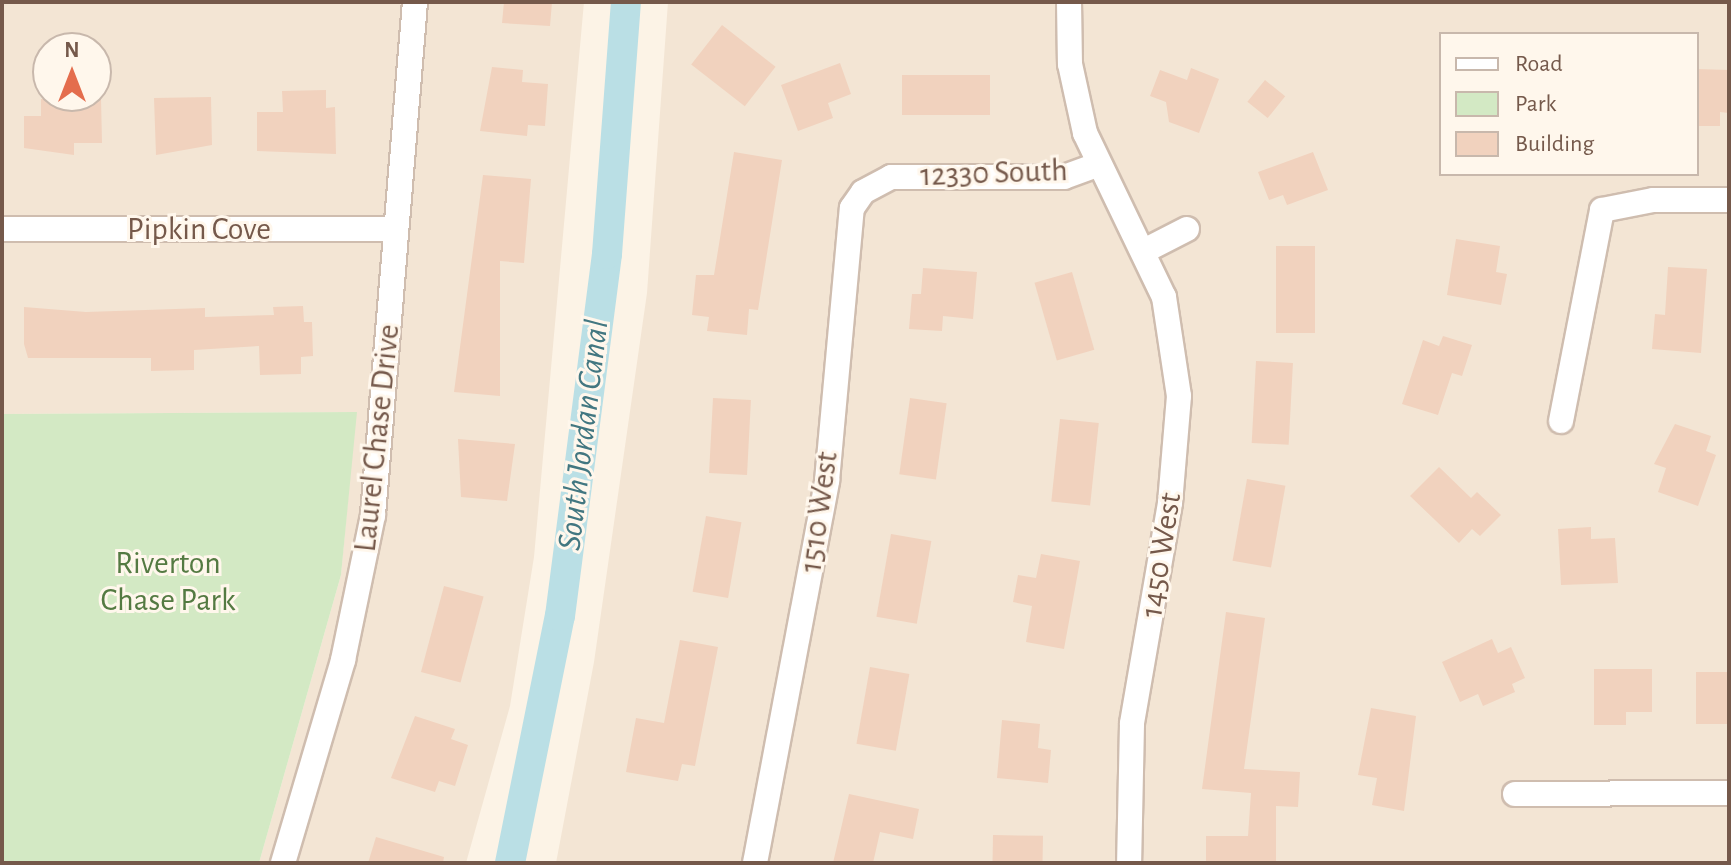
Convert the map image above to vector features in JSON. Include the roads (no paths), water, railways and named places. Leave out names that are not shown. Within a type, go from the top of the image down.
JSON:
[{"type":"street","name":"Laurel Chase Drive","points":[[283,863],[361,589],[373,515],[415,2]]},
{"type":"street","name":"1450 West","points":[[1069,2],[1070,64],[1097,165],[1146,250],[1164,297],[1179,396],[1170,503],[1132,724],[1129,863]]},
{"type":"street","name":"12330 South","points":[[891,177],[1064,177],[1097,165]]},
{"type":"street","name":"1510 West","points":[[755,863],[827,481],[846,227],[863,192],[891,177]]},
{"type":"street","points":[[1561,421],[1602,210],[1653,200],[1729,200]]},
{"type":"street","name":"Pipkin Cove","points":[[2,229],[396,229]]},
{"type":"street","points":[[1146,250],[1187,229]]},
{"type":"street","points":[[1515,794],[1729,793]]},
{"type":"waterway","name":"South Jordan Canal","points":[[510,863],[560,616],[607,254],[626,2]]},
{"type":"park label","name":"Riverton Chase Park","points":[[168,582]]}]
